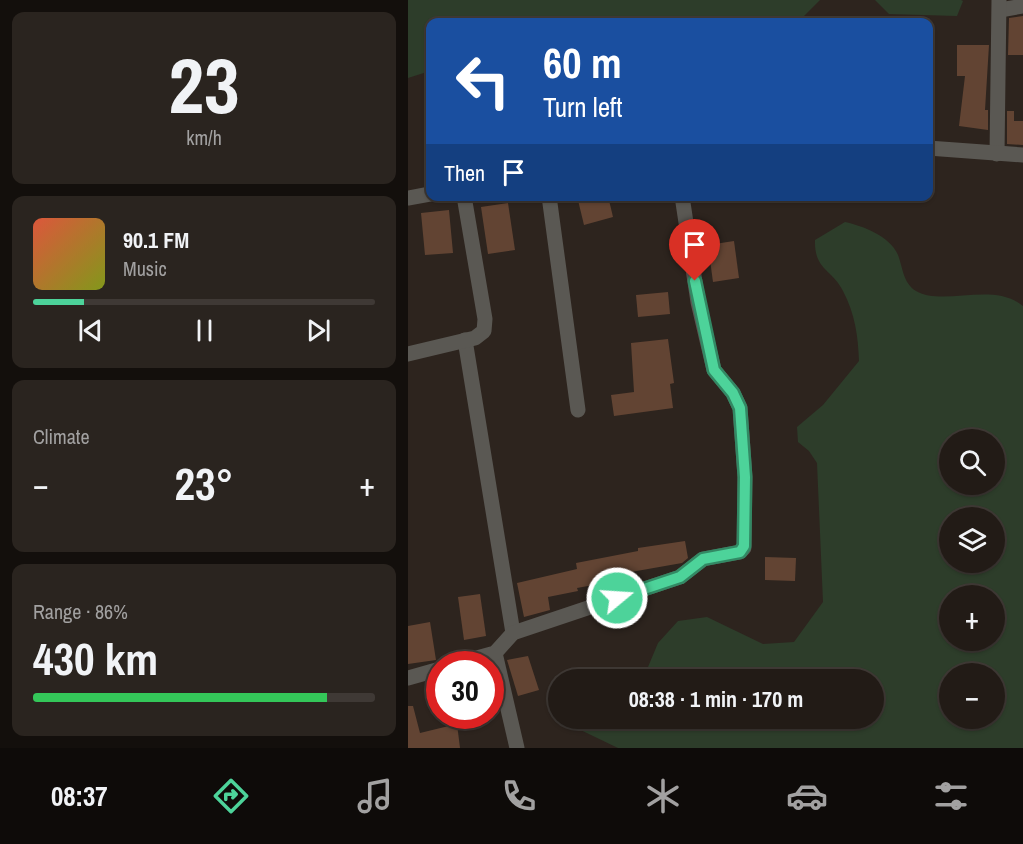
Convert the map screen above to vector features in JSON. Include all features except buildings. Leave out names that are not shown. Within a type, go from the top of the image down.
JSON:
[{"type":"street","points":[[997,154],[999,5],[1023,6]]},
{"type":"street","points":[[933,148],[1023,155]]},
{"type":"street","points":[[408,198],[426,195]]},
{"type":"street","points":[[408,354],[481,334],[485,325],[465,201]]},
{"type":"street","points":[[550,201],[578,410]]},
{"type":"street","points":[[497,651],[513,633],[680,577],[703,559],[740,552],[744,548],[745,477],[740,408],[733,393],[714,370],[698,302],[683,201]]},
{"type":"street","points":[[465,340],[513,633]]},
{"type":"street","points":[[408,678],[426,673]]},
{"type":"street","points":[[504,690],[518,748]]},
{"type":"green space","points":[[408,0],[820,0],[802,18],[426,18],[426,72],[408,78]]},
{"type":"green space","points":[[875,0],[963,1],[957,16],[889,14]]},
{"type":"green space","points":[[845,222],[860,226],[889,242],[898,255],[908,284],[916,291],[940,297],[998,295],[1023,306],[1023,748],[618,748],[579,729],[884,729],[884,669],[647,669],[658,643],[678,621],[707,617],[763,644],[794,642],[823,602],[817,463],[809,451],[798,442],[797,427],[823,405],[859,361],[857,333],[850,308],[839,284],[821,264],[815,250],[815,240]]},
{"type":"route","points":[[617,598],[680,577],[703,559],[718,554],[740,552],[744,546],[744,435],[740,408],[733,393],[714,370],[695,281]]}]
